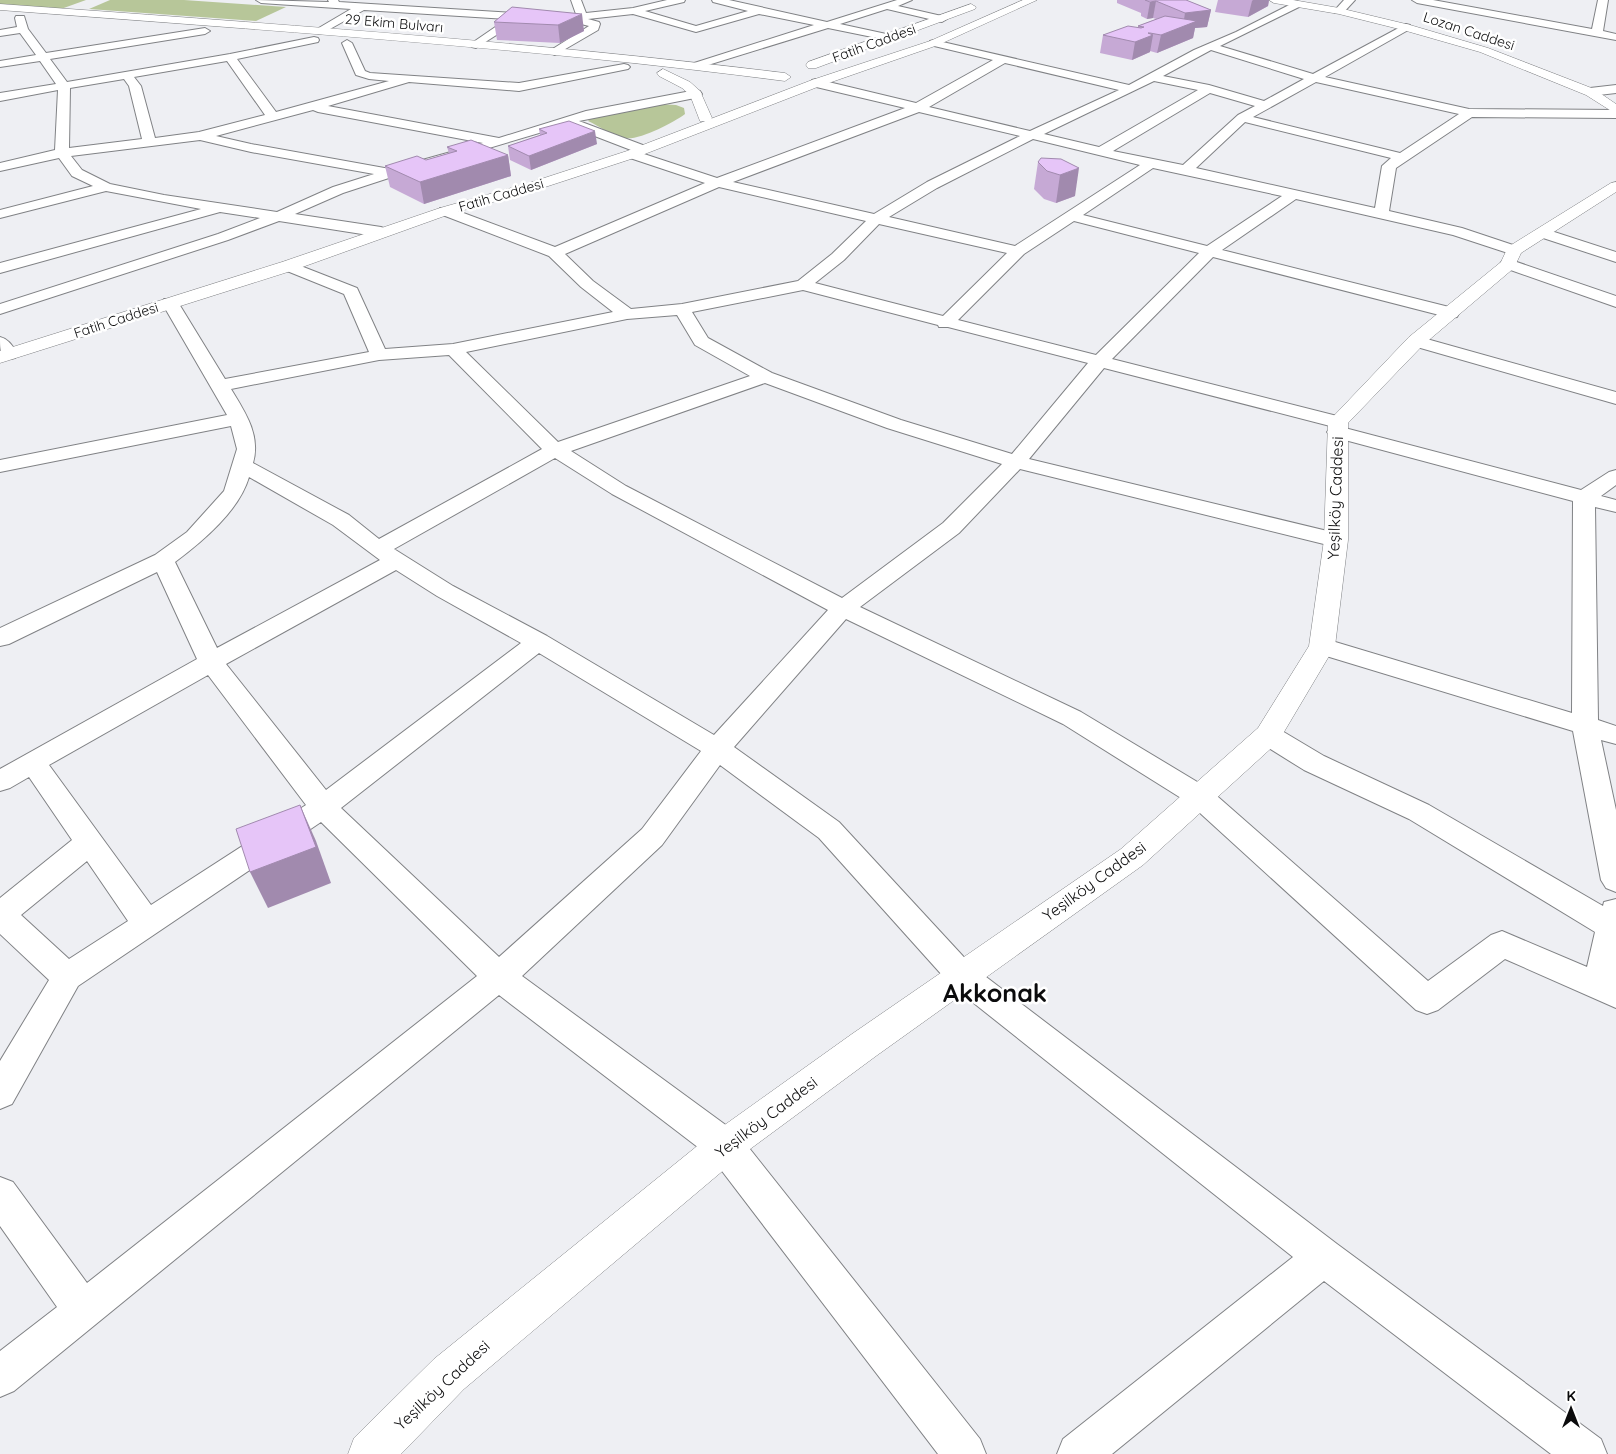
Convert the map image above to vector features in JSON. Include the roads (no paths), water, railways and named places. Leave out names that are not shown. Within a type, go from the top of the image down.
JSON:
[{"type":"main road","name":"Fatih Caddesi","points":[[699,123],[934,43],[1032,0]]},
{"type":"main road","name":"Lozan Caddesi","points":[[1274,0],[1340,11],[1406,27],[1484,50],[1590,92],[1616,110]]},
{"type":"main road","name":"Fatih Caddesi","points":[[785,95],[764,89],[793,73],[981,3]]},
{"type":"main road","name":"29 Ekim Bulvarı","points":[[0,7],[317,36],[347,43],[624,67],[701,80]]},
{"type":"main road","name":"29 Ekim Bulvarı","points":[[0,16],[22,24],[317,36],[476,45],[695,66],[793,73],[816,83]]},
{"type":"main road","points":[[663,73],[686,85],[696,94],[699,123]]},
{"type":"main road","name":"Fatih Caddesi","points":[[3,351],[288,266],[445,211],[534,186],[637,152],[699,123],[739,99]]},
{"type":"main road","name":"Yeşilköy Caddesi","points":[[370,1454],[449,1374],[725,1146],[1132,857],[1268,735],[1322,646],[1336,540],[1337,427],[1416,341],[1452,313],[1511,257],[1542,233],[1613,191]]},
{"type":"street","points":[[261,0],[580,19],[633,11],[680,0]]},
{"type":"street","points":[[408,10],[415,0]]},
{"type":"street","points":[[576,0],[580,19]]},
{"type":"street","points":[[717,0],[759,11],[887,37]]},
{"type":"street","points":[[695,66],[906,0]]},
{"type":"street","points":[[1340,11],[1350,0]]},
{"type":"street","points":[[1417,0],[1616,36]]},
{"type":"street","points":[[1477,11],[1486,0]]},
{"type":"street","points":[[1597,33],[1603,0]]},
{"type":"street","points":[[863,2],[942,19]]},
{"type":"street","points":[[803,285],[838,257],[876,219],[932,185],[1130,89],[1297,4]]},
{"type":"street","points":[[0,97],[230,57],[317,36],[362,7]]},
{"type":"street","points":[[633,11],[696,30],[759,11]]},
{"type":"street","points":[[476,45],[518,16]]},
{"type":"street","points":[[555,52],[595,26],[580,19]]},
{"type":"street","points":[[0,33],[22,24],[33,43],[64,86],[62,153],[77,172],[106,188],[381,232]]},
{"type":"street","points":[[1186,170],[1242,118],[1406,27]]},
{"type":"street","points":[[0,64],[205,31]]},
{"type":"street","points":[[16,45],[33,43]]},
{"type":"street","points":[[347,43],[360,73],[369,76],[518,87],[624,67]]},
{"type":"street","points":[[934,43],[1130,89]]},
{"type":"street","points":[[1211,47],[1314,78],[1469,112],[1616,114]]},
{"type":"street","points":[[230,57],[273,117]]},
{"type":"street","points":[[555,253],[718,183],[917,108],[1004,59]]},
{"type":"street","points":[[127,75],[136,86],[150,143]]},
{"type":"street","points":[[1152,77],[1209,89],[1266,105]]},
{"type":"street","points":[[0,167],[62,153],[199,136],[312,107],[408,79]]},
{"type":"street","points":[[816,83],[1034,134],[1151,164],[1186,170],[1457,231],[1511,257],[1616,302]]},
{"type":"street","points":[[1101,152],[1209,89]]},
{"type":"street","points":[[1590,92],[1616,89]]},
{"type":"street","points":[[0,309],[223,237],[279,216],[338,190],[390,173],[586,115],[696,94]]},
{"type":"street","points":[[312,107],[500,142]]},
{"type":"street","points":[[1381,213],[1389,166],[1469,112]]},
{"type":"street","points":[[1242,118],[1402,157]]},
{"type":"street","points":[[566,122],[718,183],[1018,251]]},
{"type":"street","points":[[199,136],[251,148],[390,173]]},
{"type":"street","points":[[946,323],[1018,251],[1151,164]]},
{"type":"street","points":[[0,214],[106,188]]},
{"type":"street","points":[[0,1377],[499,977],[652,836],[718,749],[843,608],[951,528],[1016,462],[1100,362],[1209,252],[1293,195]]},
{"type":"street","points":[[0,268],[223,208]]},
{"type":"street","points":[[445,211],[555,253],[587,284],[627,314]]},
{"type":"street","points":[[1071,216],[1452,313]]},
{"type":"street","points":[[1542,233],[1616,257]]},
{"type":"street","points":[[288,266],[351,290],[379,355]]},
{"type":"street","points":[[219,386],[379,355],[453,349],[627,314],[682,309],[803,285],[1100,362],[1616,506]]},
{"type":"street","points":[[0,638],[163,560],[195,537],[234,492],[247,449],[239,419],[170,302]]},
{"type":"street","points":[[682,309],[701,341],[765,377],[894,424],[1016,462],[1336,540]]},
{"type":"street","points":[[1416,341],[1616,398]]},
{"type":"street","points":[[453,349],[555,450],[619,490],[843,608],[1072,718],[1199,796],[1427,1000],[1502,944],[1608,990],[1614,917],[1419,812],[1314,763],[1268,735]]},
{"type":"street","points":[[0,781],[211,662],[555,450],[765,377]]},
{"type":"street","points":[[0,466],[239,419]]},
{"type":"street","points":[[242,465],[341,520],[387,555],[445,591],[538,642],[718,749],[828,830],[962,976],[1324,1257],[1586,1454]]},
{"type":"street","points":[[1584,498],[1616,476]]},
{"type":"street","points":[[1584,498],[1585,725],[1616,880]]},
{"type":"street","points":[[163,560],[211,662],[323,807],[499,977],[725,1146],[965,1454]]},
{"type":"street","points":[[0,1093],[67,977],[323,807],[538,642]]},
{"type":"street","points":[[1322,646],[1616,735]]},
{"type":"street","points":[[33,763],[147,924]]},
{"type":"street","points":[[67,977],[0,915],[90,842]]},
{"type":"street","points":[[0,1195],[83,1310]]},
{"type":"street","points":[[1078,1454],[1324,1257]]},
{"type":"district","name":"Akkonak","points":[[995,992]]}]
